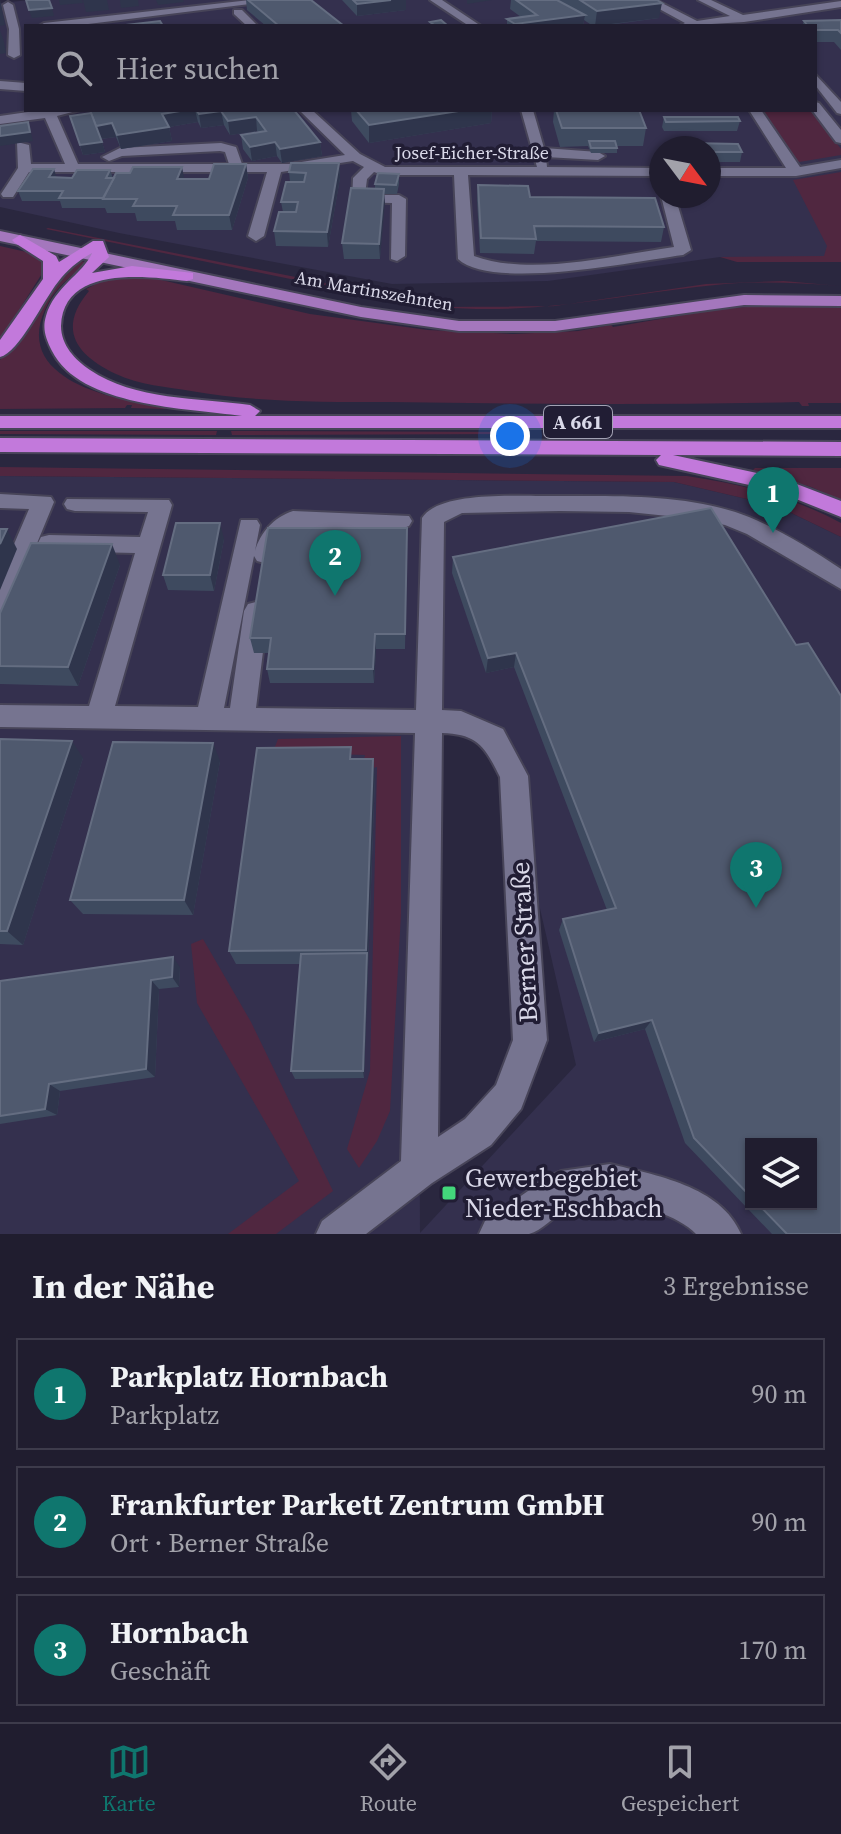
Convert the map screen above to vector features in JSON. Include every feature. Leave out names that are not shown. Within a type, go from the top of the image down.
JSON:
[{"type":"highway","points":[[0,352],[53,270],[50,259],[20,240]]},
{"type":"highway","points":[[60,302],[99,250]]},
{"type":"highway","points":[[50,278],[80,253]]},
{"type":"highway","points":[[60,302],[82,284],[110,272],[141,271],[187,276]]},
{"type":"highway","name":"A 661","points":[[60,302],[53,322],[56,343],[66,362],[87,377],[152,398],[236,408],[315,424]]},
{"type":"highway","name":"A 661","points":[[0,422],[841,422]]},
{"type":"highway","name":"A 661","points":[[0,445],[841,449]]},
{"type":"highway","name":"A 661","points":[[605,449],[763,480],[800,491],[841,509]]},
{"type":"main road","name":"Am Martinszehnten","points":[[0,224],[187,276],[393,318],[491,327],[587,322],[744,300],[841,301]]},
{"type":"main road","name":"Am Martinszehnten","points":[[0,236],[80,253],[99,250],[364,300],[460,314],[556,313],[706,292],[759,288],[841,291]]},
{"type":"street","points":[[155,8],[202,8],[277,0]]},
{"type":"street","points":[[435,0],[463,18]]},
{"type":"street","points":[[648,0],[696,24]]},
{"type":"street","points":[[703,0],[750,24]]},
{"type":"street","points":[[49,24],[66,17],[143,15],[155,8],[187,4]]},
{"type":"street","points":[[704,24],[841,4]]},
{"type":"street","points":[[8,5],[18,32],[14,55]]},
{"type":"street","points":[[231,6],[251,24]]},
{"type":"street","points":[[118,10],[137,8],[143,15]]},
{"type":"street","points":[[202,8],[215,20]]},
{"type":"street","points":[[444,20],[477,20]]},
{"type":"street","points":[[0,31],[18,32]]},
{"type":"street","points":[[0,40],[18,32]]},
{"type":"street","points":[[817,80],[841,110]]},
{"type":"street","points":[[0,85],[24,87]]},
{"type":"street","points":[[817,109],[841,139]]},
{"type":"street","points":[[0,120],[48,112],[73,167]]},
{"type":"street","name":"Josef-Eicher-Straße","points":[[307,112],[355,157],[383,171],[649,171]]},
{"type":"street","points":[[528,112],[544,171]]},
{"type":"street","points":[[756,112],[796,172]]},
{"type":"street","points":[[92,168],[97,162],[120,152],[221,147],[231,150],[237,168]]},
{"type":"street","points":[[538,152],[641,161],[645,171]]},
{"type":"street","points":[[8,194],[21,158],[92,168],[275,168],[355,157]]},
{"type":"street","points":[[721,172],[796,172],[841,164]]},
{"type":"street","points":[[371,167],[360,178],[357,199],[399,199],[397,256]]},
{"type":"street","points":[[256,236],[275,168]]},
{"type":"street","points":[[461,171],[466,259],[491,267],[538,268],[683,250],[671,208]]},
{"type":"street","points":[[0,501],[43,502],[0,604]]},
{"type":"street","points":[[75,504],[161,505],[99,717]]},
{"type":"street","points":[[419,1170],[433,518],[459,506],[676,508],[732,519],[807,558],[841,580]]},
{"type":"street","points":[[242,719],[270,538],[293,519],[401,521]]},
{"type":"street","points":[[209,719],[249,525]]},
{"type":"street","points":[[49,543],[148,545]]},
{"type":"street","name":"Berner Straße","points":[[0,716],[461,722],[494,737],[514,776],[530,1040],[509,1097],[478,1132],[419,1170],[335,1234]]},
{"type":"street","points":[[498,1234],[561,1190],[610,1182],[670,1199],[704,1215],[722,1234]]},
{"type":"shaded area","points":[[30,0],[841,0],[841,259],[720,257],[548,281],[392,284],[119,233],[0,207],[0,3]]},
{"type":"shaded area","points":[[760,112],[813,112],[841,149],[841,155],[799,162],[792,157]]},
{"type":"shaded area","points":[[841,172],[841,262],[737,262],[720,257],[824,256],[827,246],[793,180]]},
{"type":"shaded area","points":[[48,228],[437,305],[437,306],[349,291]]},
{"type":"shaded area","points":[[0,246],[31,253],[42,263],[43,272],[0,340]]},
{"type":"shaded area","points":[[81,261],[85,262],[84,265],[53,295],[40,323],[40,346],[51,365],[69,379],[117,398],[165,409],[131,408],[132,405],[127,405],[125,408],[0,409],[0,360],[46,292],[68,269]]},
{"type":"shaded area","points":[[126,276],[157,279],[310,314],[428,330],[513,334],[613,327],[725,308],[795,305],[841,308],[841,403],[808,403],[809,406],[802,406],[799,402],[594,404],[313,401],[214,395],[154,385],[125,378],[102,367],[81,349],[73,329],[79,305],[89,291],[86,289],[106,279]]},
{"type":"shaded area","points":[[784,281],[840,286],[725,284],[572,304],[706,284]]},
{"type":"shaded area","points":[[549,306],[478,309],[440,307]]},
{"type":"shaded area","points":[[0,431],[217,431],[216,435],[0,434]]},
{"type":"shaded area","points":[[231,431],[509,432],[515,434],[232,435]]},
{"type":"shaded area","points":[[0,467],[687,476],[747,488],[804,506],[841,523],[841,537],[777,506],[674,482],[0,476]]},
{"type":"shaded area","points":[[841,468],[841,500],[811,487],[753,470]]},
{"type":"shaded area","points":[[0,476],[674,482],[777,506],[841,537],[841,1234],[0,1234]],"holes":[[[418,692],[504,752],[576,1065],[420,1233]]]},
{"type":"shaded area","points":[[401,736],[401,914],[390,1111],[377,1141],[359,1168],[347,1149],[370,1071],[377,767],[361,771],[365,755],[273,752],[278,739]]},
{"type":"shaded area","points":[[203,939],[251,1022],[333,1191],[276,1234],[228,1234],[299,1181],[197,1003],[191,944]]},
{"type":"building","points":[[26,0],[49,0],[52,8],[29,10]]},
{"type":"building","points":[[248,0],[311,0],[341,24],[277,24]]},
{"type":"building","points":[[353,0],[391,0],[357,4]]},
{"type":"building","points":[[516,0],[557,0],[585,15],[515,24],[507,19],[537,15]]},
{"type":"building","points":[[580,0],[657,0],[662,3],[597,11]]},
{"type":"building","points":[[841,20],[841,33],[838,30],[817,30],[817,24],[804,21]]},
{"type":"building","points":[[160,21],[162,24],[134,24]]},
{"type":"building","points":[[91,112],[174,112],[162,114],[169,127],[117,135],[112,123],[96,126]]},
{"type":"building","points":[[222,112],[296,112],[320,142],[280,149],[275,142],[250,147],[241,135],[266,131],[256,117],[228,121]]},
{"type":"building","points":[[358,112],[452,112],[369,125]]},
{"type":"building","points":[[557,112],[640,112],[646,128],[562,128]]},
{"type":"building","points":[[91,113],[102,142],[80,145],[70,116]]},
{"type":"building","points":[[664,117],[738,117],[740,121],[666,122]]},
{"type":"building","points":[[28,122],[30,132],[0,136],[0,126]]},
{"type":"building","points":[[589,141],[615,141],[617,148],[591,148]]},
{"type":"building","points":[[721,144],[738,144],[742,152],[721,152]]},
{"type":"building","points":[[291,163],[339,163],[327,232],[274,231],[279,212],[296,212],[298,202],[281,202],[286,182],[304,182],[306,173],[289,172]]},
{"type":"building","points":[[214,164],[246,164],[229,215],[173,215],[177,206],[133,206],[137,199],[103,199],[116,173],[130,173],[133,167],[182,167],[177,179],[209,179]]},
{"type":"building","points":[[33,169],[54,169],[49,177],[72,178],[77,170],[110,170],[106,178],[114,178],[103,198],[59,198],[63,191],[18,191]]},
{"type":"building","points":[[378,173],[399,174],[396,185],[375,184]]},
{"type":"building","points":[[478,185],[528,186],[530,197],[649,198],[649,208],[658,208],[664,227],[534,226],[536,239],[481,238]]},
{"type":"building","points":[[351,188],[384,189],[379,244],[342,243]]},
{"type":"building","points":[[711,508],[796,645],[808,643],[841,696],[841,1234],[787,1234],[764,1210],[817,1210],[817,1138],[745,1138],[745,1191],[694,1138],[652,1020],[599,1033],[563,919],[616,908],[516,653],[488,658],[453,557]]},
{"type":"building","points":[[176,523],[220,523],[210,575],[163,575]]},
{"type":"building","points":[[268,528],[407,528],[405,634],[375,634],[373,669],[267,669],[271,638],[250,638]]},
{"type":"building","points":[[0,529],[7,529],[0,544]]},
{"type":"building","points":[[31,543],[112,544],[68,667],[0,666],[0,613]]},
{"type":"building","points":[[0,739],[72,741],[7,931],[0,931]]},
{"type":"building","points":[[113,742],[213,743],[184,900],[70,900]]},
{"type":"building","points":[[351,747],[350,759],[373,759],[366,950],[229,951],[257,748]]},
{"type":"building","points":[[367,953],[363,1071],[291,1071],[301,954]]},
{"type":"building","points":[[173,957],[172,977],[151,980],[146,1069],[49,1084],[45,1109],[0,1116],[0,981]]},
{"type":"place","name":"Parkplatz Hornbach","points":[[773,533]]},
{"type":"place","name":"Frankfurter Parkett Zentrum GmbH","points":[[335,596]]},
{"type":"place","name":"Hornbach","points":[[756,908]]},
{"type":"place","name":"Gewerbegebiet Nieder-Eschbach","points":[[449,1193]]}]
